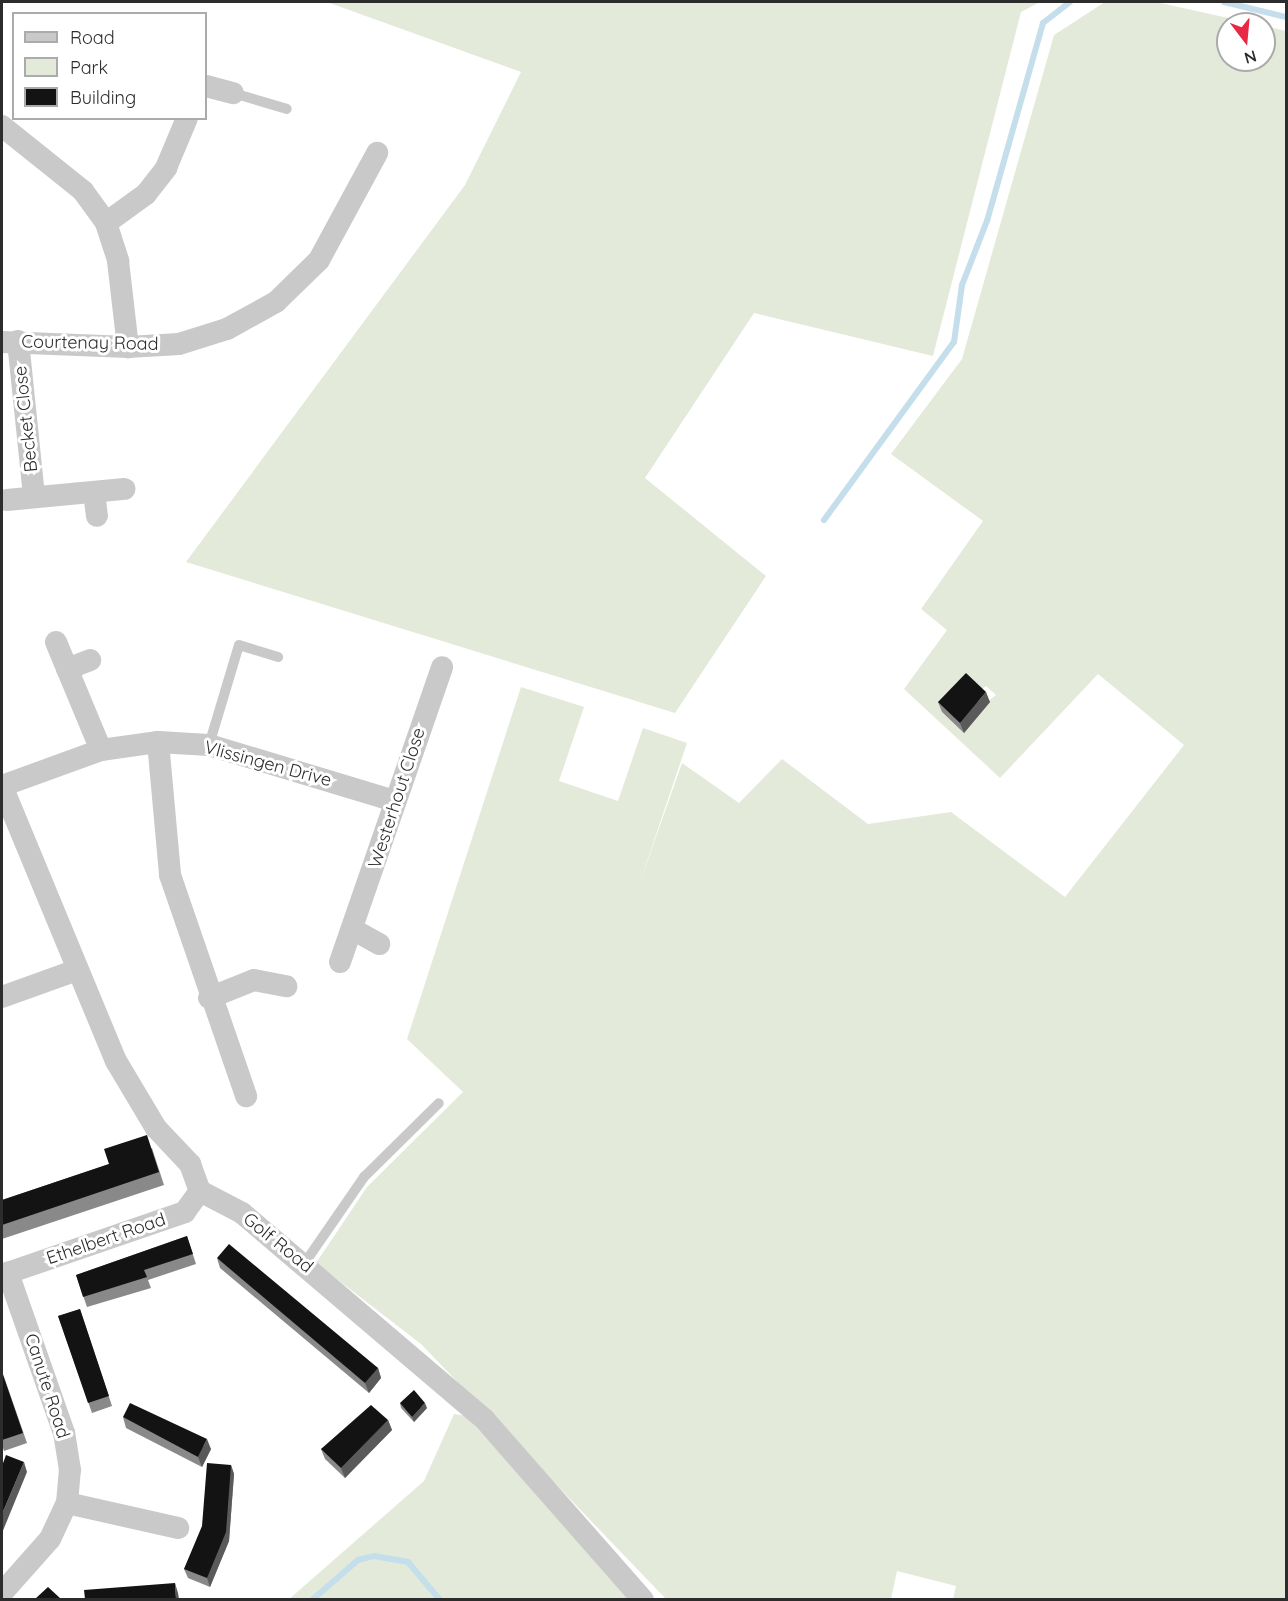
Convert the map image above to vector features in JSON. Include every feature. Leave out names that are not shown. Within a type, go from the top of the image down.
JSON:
[{"type":"street","points":[[207,86],[233,93]]},
{"type":"street","points":[[106,223],[146,194],[166,168],[186,120]]},
{"type":"street","points":[[2,126],[83,191],[106,223],[118,261],[128,347]]},
{"type":"street","name":"Courtenay Road","points":[[10,342],[128,347],[179,344],[227,329],[276,302],[319,260],[376,153]]},
{"type":"street","name":"Becket Close","points":[[10,342],[34,497]]},
{"type":"street","name":"Becket Close","points":[[7,500],[124,489]]},
{"type":"street","points":[[94,492],[97,516]]},
{"type":"street","points":[[56,642],[101,750]]},
{"type":"street","points":[[67,669],[90,660]]},
{"type":"street","name":"Westerhout Close","points":[[340,962],[354,930],[394,801],[442,667]]},
{"type":"street","points":[[158,742],[166,854],[209,998],[246,1096]]},
{"type":"street","name":"Vlissingen Drive","points":[[2,786],[101,750],[158,742],[209,745],[394,801]]},
{"type":"street","points":[[2,786],[116,1061],[156,1128],[190,1164],[200,1191]]},
{"type":"street","points":[[354,930],[380,945]]},
{"type":"street","points":[[2,997],[77,970]]},
{"type":"street","points":[[209,998],[254,980],[286,986]]},
{"type":"street","name":"Golf Road","points":[[200,1191],[242,1212],[484,1419],[643,1599]]},
{"type":"street","name":"Ethelbert Road","points":[[5,1274],[184,1212],[200,1191]]},
{"type":"street","name":"Canute Road","points":[[2,1593],[51,1539],[67,1503],[64,1432],[5,1274]]},
{"type":"street","points":[[67,1503],[178,1528]]},
{"type":"lane","points":[[233,93],[287,109]]},
{"type":"lane","points":[[209,745],[239,645],[278,657]]},
{"type":"lane","points":[[304,1264],[364,1177],[439,1103]]},
{"type":"green space","points":[[327,2],[1040,2],[1021,12],[933,356],[754,313],[645,478],[766,576],[675,713],[186,562],[465,185],[521,72]]},
{"type":"green space","points":[[1105,2],[1156,2],[1216,15],[1216,72],[1276,72],[1276,29],[1286,31],[1286,1599],[953,1599],[956,1586],[897,1571],[891,1599],[666,1599],[421,1344],[316,1263],[367,1187],[463,1092],[407,1039],[521,687],[584,707],[559,781],[618,801],[643,728],[687,743],[639,885],[682,763],[739,803],[782,759],[868,824],[951,812],[1065,897],[1184,745],[1098,674],[1000,778],[904,689],[947,630],[921,609],[983,521],[891,454],[962,359],[1054,35]],"holes":[[[969,683],[979,692],[986,686],[996,695],[970,715],[975,720],[964,732],[942,712]]]},
{"type":"green space","points":[[454,1414],[466,1416],[634,1600],[288,1600],[424,1481]]},
{"type":"building","points":[[966,673],[986,692],[960,723],[938,702]]},
{"type":"building","points":[[147,1135],[159,1172],[2,1225],[2,1200],[109,1164],[104,1149]]},
{"type":"building","points":[[187,1236],[193,1254],[144,1270],[147,1277],[83,1297],[76,1275]]},
{"type":"building","points":[[229,1244],[378,1368],[365,1383],[217,1258]]},
{"type":"building","points":[[80,1309],[109,1396],[88,1403],[58,1316]]},
{"type":"building","points":[[2,1372],[23,1433],[2,1440]]},
{"type":"building","points":[[414,1390],[425,1403],[412,1417],[400,1403]]},
{"type":"building","points":[[130,1403],[207,1439],[198,1457],[123,1417]]},
{"type":"building","points":[[371,1405],[388,1420],[341,1468],[321,1449]]},
{"type":"building","points":[[6,1455],[24,1462],[2,1514],[2,1466]]},
{"type":"building","points":[[207,1463],[231,1465],[226,1532],[207,1578],[184,1569],[202,1526]]},
{"type":"building","points":[[175,1583],[176,1599],[85,1599],[84,1590]]},
{"type":"building","points":[[48,1587],[61,1599],[35,1599]]},
{"type":"waterway","points":[[824,520],[954,342],[962,285],[987,221],[1043,23],[1070,2]]},
{"type":"waterway","points":[[1224,2],[1286,17]]},
{"type":"waterway","points":[[312,1600],[358,1560],[374,1556],[408,1562],[440,1600]]}]
